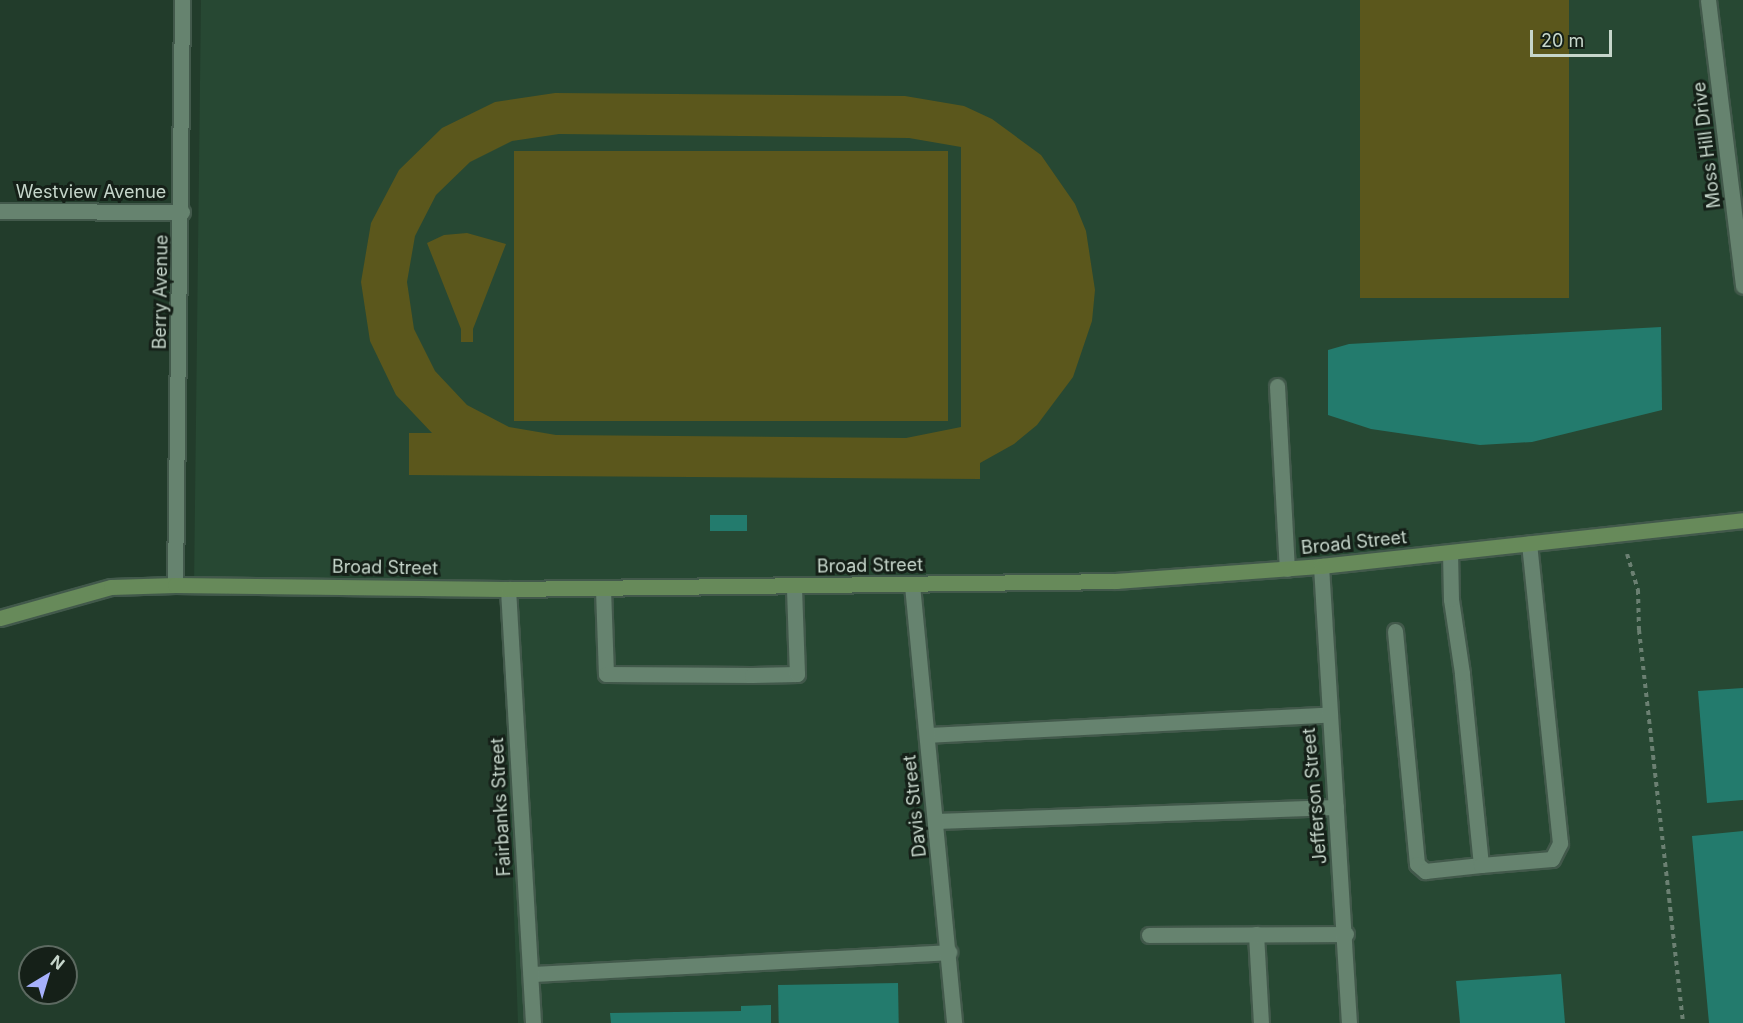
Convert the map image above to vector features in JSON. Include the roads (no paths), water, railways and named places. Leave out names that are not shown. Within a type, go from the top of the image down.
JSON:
[{"type":"street","name":"Berry Avenue","points":[[175,585],[182,212],[182,0]]},
{"type":"street","name":"Moss Hill Drive","points":[[1708,0],[1743,286]]},
{"type":"street","name":"Westview Avenue","points":[[0,211],[182,212]]},
{"type":"street","points":[[1277,386],[1287,569]]},
{"type":"street","name":"Broad Street","points":[[0,618],[111,587],[175,585],[508,589],[794,588],[1116,581],[1321,566],[1622,536],[1743,520]]},
{"type":"street","points":[[1395,631],[1417,864],[1425,871],[1552,859],[1560,843],[1529,544]]},
{"type":"street","points":[[1450,553],[1451,599],[1462,673],[1480,865]]},
{"type":"street","name":"Jefferson Street","points":[[1321,566],[1328,716],[1346,934],[1349,1023]]},
{"type":"street","name":"Davis Street","points":[[912,585],[954,1023]]},
{"type":"street","points":[[603,589],[606,674],[752,675],[797,674],[794,588]]},
{"type":"street","name":"Fairbanks Street","points":[[508,589],[533,1023]]},
{"type":"street","points":[[927,735],[1328,716]]},
{"type":"street","points":[[936,821],[1336,807]]},
{"type":"street","points":[[1256,934],[1261,1023]]},
{"type":"street","points":[[1149,935],[1346,934]]},
{"type":"street","points":[[531,974],[949,952]]}]
